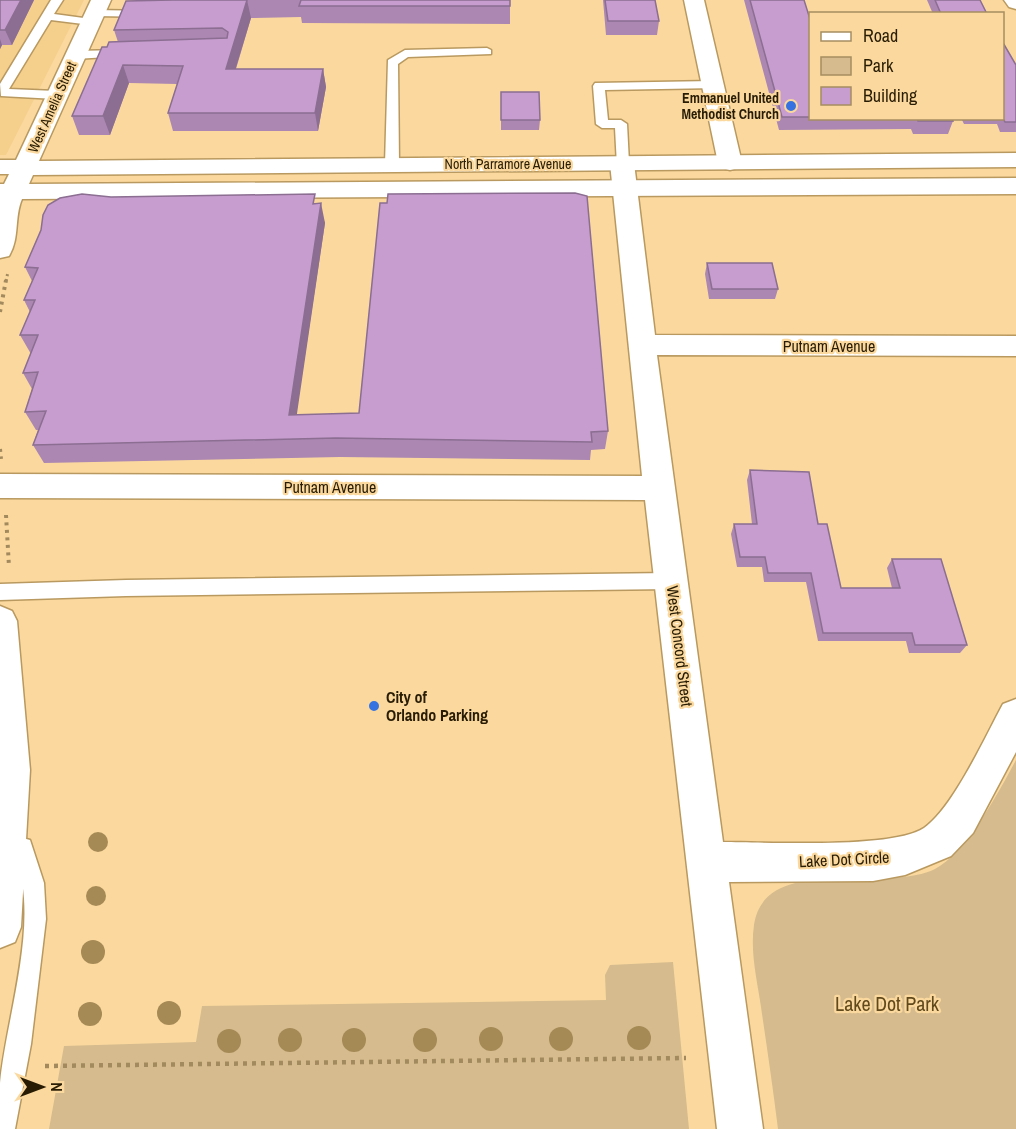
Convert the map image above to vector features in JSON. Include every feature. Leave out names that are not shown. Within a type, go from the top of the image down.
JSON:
[{"type":"street","points":[[694,0],[730,163]]},
{"type":"street","name":"West Amelia Street","points":[[0,250],[3,241],[5,204],[24,169],[96,12]]},
{"type":"street","name":"North Parramore Avenue","points":[[5,204],[624,176],[730,163],[1016,160]]},
{"type":"street","name":"North Parramore Avenue","points":[[0,167],[24,169],[392,164],[624,176],[1016,186]]},
{"type":"street","name":"West Concord Street","points":[[624,176],[642,345],[740,1129]]},
{"type":"street","name":"Putnam Avenue","points":[[642,345],[1016,346]]},
{"type":"street","name":"Putnam Avenue","points":[[0,486],[660,488]]},
{"type":"street","points":[[0,621],[11,770],[3,843],[0,927]]},
{"type":"street","name":"Lake Dot Circle","points":[[707,862],[873,861],[905,855],[937,842],[959,820],[1016,716]]},
{"type":"lane","points":[[56,95],[2,91],[57,0]]},
{"type":"lane","points":[[48,16],[96,12],[156,14],[161,0]]},
{"type":"lane","points":[[392,164],[392,63],[405,54],[487,52]]},
{"type":"lane","points":[[75,55],[133,54]]},
{"type":"lane","points":[[624,176],[621,124],[602,124],[599,86],[713,85]]},
{"type":"lane","points":[[0,592],[126,588],[671,581]]},
{"type":"lane","points":[[3,843],[22,848],[29,861],[35,923],[16,1073],[3,1129]]},
{"type":"path","points":[[45,1066],[686,1058]]},
{"type":"shaded area","points":[[0,0],[84,0],[6,155],[0,155]]},
{"type":"green space","name":"Lake Dot Park","points":[[1016,760],[1016,1129],[778,1129],[753,956],[754,925],[763,902],[780,889],[803,881],[913,876],[935,869],[947,861],[970,835],[992,803]]},
{"type":"green space","points":[[673,962],[689,1129],[49,1129],[64,1046],[196,1042],[202,1006],[606,1000],[605,975],[610,965]]},
{"type":"building","points":[[0,0],[21,0],[5,30],[0,30]]},
{"type":"building","points":[[247,0],[226,69],[323,69],[315,113],[168,113],[183,66],[123,65],[103,116],[72,116],[102,47],[107,47],[109,42],[227,38],[228,32],[222,28],[114,30],[126,1]]},
{"type":"building","points":[[301,0],[510,0],[510,6],[299,6]]},
{"type":"building","points":[[605,0],[655,0],[659,21],[608,21]]},
{"type":"building","points":[[750,0],[804,0],[809,16],[809,117],[782,117]]},
{"type":"building","points":[[935,0],[980,0],[986,12],[940,12]]},
{"type":"building","points":[[1004,44],[1016,65],[1016,122],[1005,122]]},
{"type":"building","points":[[501,92],[539,92],[540,120],[501,120]]},
{"type":"building","points":[[918,120],[953,121],[918,121]]},
{"type":"building","points":[[575,193],[587,196],[608,431],[591,432],[592,442],[336,438],[33,445],[46,411],[25,412],[38,372],[23,373],[38,335],[20,335],[35,300],[24,300],[38,268],[25,267],[41,230],[43,215],[48,205],[60,198],[82,194],[111,197],[315,194],[313,204],[321,203],[289,415],[359,413],[380,203],[387,203],[388,194]]},
{"type":"building","points":[[707,263],[772,263],[778,289],[712,289]]},
{"type":"building","points":[[750,470],[809,472],[818,524],[827,524],[841,588],[900,588],[892,559],[941,559],[967,645],[915,645],[912,633],[823,633],[811,573],[768,573],[765,557],[740,557],[734,524],[757,524]]},
{"type":"place","name":"Emmanuel United Methodist Church","points":[[791,106]]},
{"type":"place","name":"City of Orlando Parking","points":[[374,706]]}]
